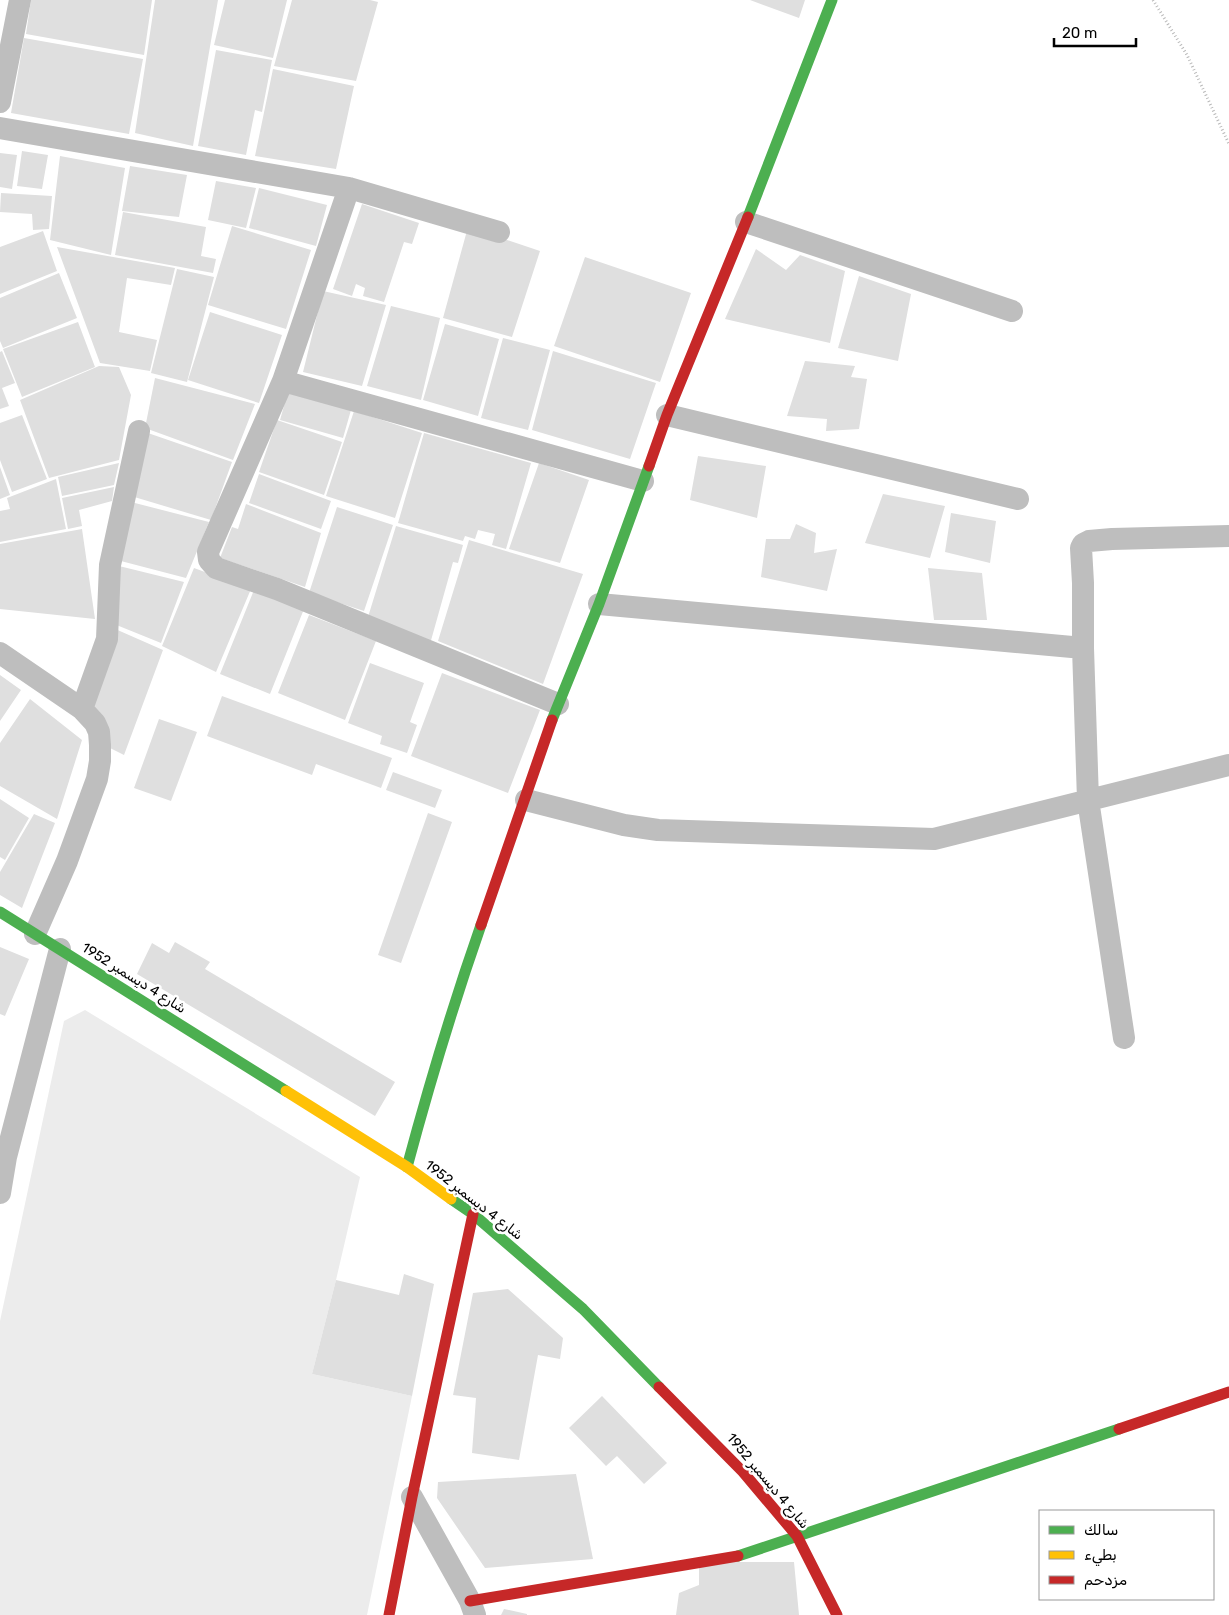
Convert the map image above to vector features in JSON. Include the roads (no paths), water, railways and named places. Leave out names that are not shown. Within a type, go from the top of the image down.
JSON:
[{"type":"street","points":[[0,102],[20,0]]},
{"type":"street","points":[[407,1167],[458,989],[526,800],[558,704],[599,604],[667,415],[746,222],[832,0]]},
{"type":"street","points":[[0,128],[349,188],[499,232]]},
{"type":"street","points":[[349,188],[283,381],[208,552],[210,563],[223,571],[277,589],[558,704]]},
{"type":"street","points":[[746,222],[1012,311]]},
{"type":"street","points":[[283,381],[643,482]]},
{"type":"street","points":[[667,415],[1018,499]]},
{"type":"street","points":[[82,709],[107,639],[110,565],[139,430]]},
{"type":"street","points":[[1124,1038],[1088,800],[1081,548],[1086,542],[1112,539],[1229,536]]},
{"type":"street","points":[[599,604],[1083,648]]},
{"type":"street","points":[[0,653],[82,709],[95,723],[99,732],[100,761],[97,780],[67,861],[34,934]]},
{"type":"street","points":[[526,800],[624,825],[658,830],[934,839],[1229,764]]},
{"type":"street","name":"شارع 4 ديسمبر 1952","points":[[0,912],[407,1167],[473,1214],[583,1309],[712,1440],[797,1536],[837,1615]]},
{"type":"street","points":[[0,1193],[3,1156],[60,949]]},
{"type":"street","points":[[389,1615],[412,1497],[473,1214]]},
{"type":"street","points":[[412,1497],[473,1608],[735,1556],[1229,1392]]}]
